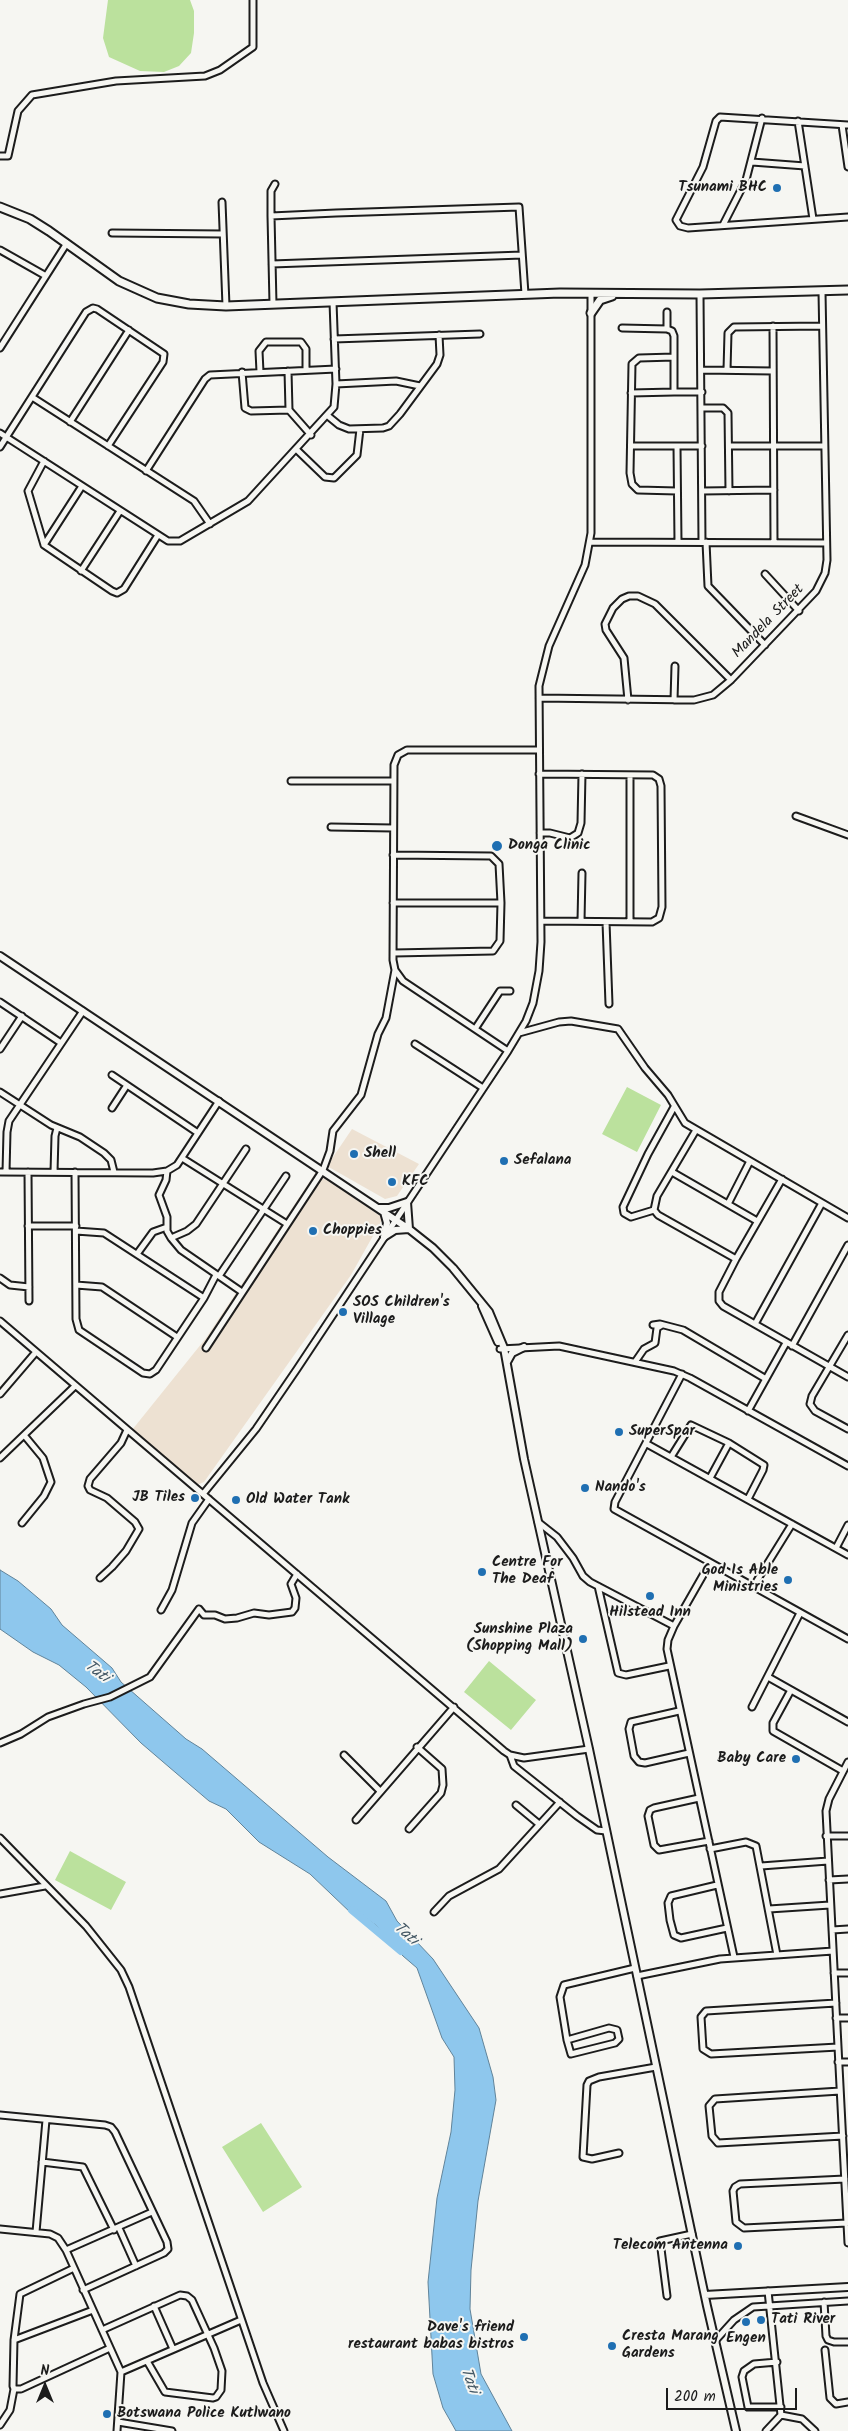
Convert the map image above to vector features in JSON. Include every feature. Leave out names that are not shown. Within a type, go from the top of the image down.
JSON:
[{"type":"main road","points":[[0,207],[30,219],[67,243],[106,274],[136,290],[173,302],[226,306],[525,294],[700,294],[846,291]]},
{"type":"main road","points":[[591,313],[600,300],[617,294]]},
{"type":"street","points":[[0,156],[8,156],[18,111],[32,95],[116,81],[205,76],[220,70],[253,47],[253,0]]},
{"type":"street","points":[[848,125],[762,118],[723,116],[717,118],[704,164],[676,218],[678,225],[684,228],[848,217]]},
{"type":"street","points":[[723,225],[746,180],[762,118]]},
{"type":"street","points":[[798,121],[813,219]]},
{"type":"street","points":[[842,124],[848,167]]},
{"type":"street","points":[[752,162],[805,166]]},
{"type":"street","points":[[273,304],[271,191],[275,184]]},
{"type":"street","points":[[222,202],[226,306]]},
{"type":"street","points":[[271,216],[520,207],[525,294]]},
{"type":"street","points":[[112,233],[223,234]]},
{"type":"street","points":[[0,348],[67,243]]},
{"type":"street","points":[[0,250],[46,276]]},
{"type":"street","points":[[272,264],[522,254]]},
{"type":"street","name":"Mandela Street","points":[[539,698],[674,700],[707,697],[718,692],[731,680],[799,611],[822,580],[826,567],[826,543],[822,292]]},
{"type":"street","points":[[203,1494],[256,1429],[508,1051],[529,1013],[536,991],[540,957],[539,698],[542,668],[549,646],[585,564],[590,542],[592,482],[591,293]]},
{"type":"street","points":[[700,294],[702,491],[708,586],[765,645]]},
{"type":"street","points":[[0,433],[168,541],[180,541],[248,501],[328,416],[336,403],[333,302]]},
{"type":"street","points":[[0,447],[89,310],[97,309],[162,351],[164,358],[108,446]]},
{"type":"street","points":[[666,312],[666,329]]},
{"type":"street","points":[[774,326],[774,542]]},
{"type":"street","points":[[728,370],[728,335],[731,328],[822,326]]},
{"type":"street","points":[[622,328],[666,329],[674,333],[674,392]]},
{"type":"street","points":[[70,422],[130,330]]},
{"type":"street","points":[[334,339],[480,334]]},
{"type":"street","points":[[328,416],[343,428],[360,429],[389,426],[439,360],[439,335]]},
{"type":"street","points":[[260,372],[260,347],[266,342],[282,341],[298,341],[304,345],[306,370]]},
{"type":"street","points":[[674,357],[642,357],[635,360],[632,366],[630,478],[635,488],[643,491],[677,491]]},
{"type":"street","points":[[146,471],[207,377],[215,374],[242,372],[336,369]]},
{"type":"street","points":[[702,370],[773,371]]},
{"type":"street","points":[[288,371],[289,410],[311,435]]},
{"type":"street","points":[[242,372],[245,408],[251,411],[289,410]]},
{"type":"street","points":[[336,384],[396,381],[420,386]]},
{"type":"street","points":[[632,393],[702,392]]},
{"type":"street","points":[[32,397],[194,502],[210,524]]},
{"type":"street","points":[[702,408],[723,408],[727,411],[729,491]]},
{"type":"street","points":[[297,450],[325,477],[338,477],[357,456],[360,429]]},
{"type":"street","points":[[631,446],[702,446]]},
{"type":"street","points":[[677,446],[678,542]]},
{"type":"street","points":[[729,446],[824,446]]},
{"type":"street","points":[[44,461],[28,491],[44,545],[112,592],[120,592],[158,535]]},
{"type":"street","points":[[44,545],[82,486]]},
{"type":"street","points":[[702,491],[774,490]]},
{"type":"street","points":[[82,571],[120,511]]},
{"type":"street","points":[[590,542],[826,543]]},
{"type":"street","points":[[765,574],[799,611]]},
{"type":"street","points":[[628,700],[624,658],[606,630],[605,624],[618,602],[629,596],[638,596],[655,604],[731,680]]},
{"type":"street","points":[[674,700],[675,666]]},
{"type":"street","points":[[206,1348],[323,1170],[330,1151],[333,1131],[361,1095],[364,1087],[378,1034],[386,1018],[395,970],[393,781],[395,761],[398,755],[404,751],[539,750]]},
{"type":"street","points":[[539,774],[655,775],[661,783],[662,907],[660,915],[655,921],[541,921]]},
{"type":"street","points":[[540,833],[550,833],[570,838],[578,833],[581,823],[582,774]]},
{"type":"street","points":[[630,775],[630,922]]},
{"type":"street","points":[[291,781],[393,781]]},
{"type":"street","points":[[796,816],[848,836]]},
{"type":"street","points":[[332,827],[393,828]]},
{"type":"street","points":[[393,855],[492,857],[499,864],[501,903],[500,941],[493,951],[394,954]]},
{"type":"street","points":[[581,921],[582,873]]},
{"type":"street","points":[[394,903],[501,903]]},
{"type":"street","points":[[606,922],[609,1004]]},
{"type":"street","points":[[0,956],[409,1229],[443,1258],[479,1300],[507,1362],[538,1522],[589,1749],[705,2295],[736,2431]]},
{"type":"street","points":[[395,970],[403,981],[508,1051]]},
{"type":"street","points":[[474,1029],[500,991],[510,991]]},
{"type":"street","points":[[0,1002],[61,1043]]},
{"type":"street","points":[[83,1011],[7,1126],[3,1172],[167,1171],[177,1165],[219,1101]]},
{"type":"street","points":[[0,1049],[22,1016]]},
{"type":"street","points":[[519,1033],[559,1022],[582,1021],[616,1028],[668,1095],[685,1123],[848,1218]]},
{"type":"street","points":[[415,1044],[483,1088]]},
{"type":"street","points":[[112,1075],[198,1133]]},
{"type":"street","points":[[112,1108],[127,1085]]},
{"type":"street","points":[[0,1092],[57,1128],[80,1137],[104,1153],[111,1160],[114,1172]]},
{"type":"street","points":[[654,1210],[631,1217],[623,1211],[626,1199],[648,1154],[674,1107]]},
{"type":"street","points":[[54,1172],[57,1128]]},
{"type":"street","points":[[696,1130],[658,1196],[654,1210],[658,1216],[736,1259]]},
{"type":"street","points":[[170,1238],[187,1232],[196,1224],[246,1149]]},
{"type":"street","points":[[182,1158],[224,1182],[287,1224]]},
{"type":"street","points":[[728,1204],[750,1161]]},
{"type":"street","points":[[167,1171],[166,1180],[159,1194],[167,1217],[170,1238],[181,1250],[242,1292]]},
{"type":"street","points":[[28,1172],[30,1301]]},
{"type":"street","points":[[75,1172],[78,1328],[143,1373],[150,1374],[156,1370],[286,1176]]},
{"type":"street","points":[[672,1172],[758,1221]]},
{"type":"street","points":[[782,1179],[736,1259],[719,1292],[719,1301],[723,1306],[789,1345],[848,1377]]},
{"type":"street","points":[[381,1210],[407,1202]]},
{"type":"street","points":[[407,1202],[409,1229]]},
{"type":"street","points":[[755,1324],[822,1203]]},
{"type":"street","points":[[381,1210],[387,1223],[384,1237]]},
{"type":"street","points":[[28,1226],[76,1228],[104,1233],[204,1298]]},
{"type":"street","points":[[137,1254],[152,1232],[167,1227]]},
{"type":"street","points":[[384,1237],[394,1230],[409,1229]]},
{"type":"street","points":[[748,1411],[848,1245]]},
{"type":"street","points":[[0,1278],[10,1285],[29,1287]]},
{"type":"street","points":[[76,1286],[102,1287],[177,1337]]},
{"type":"street","points":[[1,1324],[510,1755],[514,1766],[594,1828],[606,1831]]},
{"type":"street","points":[[653,1325],[664,1325],[689,1333],[766,1379]]},
{"type":"street","points":[[635,1362],[644,1349],[655,1342],[657,1328],[664,1325]]},
{"type":"street","points":[[848,1336],[812,1396],[811,1406],[815,1411],[848,1429]]},
{"type":"street","points":[[502,1348],[559,1346],[682,1374],[848,1466]]},
{"type":"street","points":[[507,1362],[512,1354],[524,1347]]},
{"type":"street","points":[[502,1348],[515,1406]]},
{"type":"street","points":[[0,1394],[36,1352]]},
{"type":"street","points":[[682,1374],[647,1444],[614,1502],[614,1509],[848,1640]]},
{"type":"street","points":[[0,1458],[75,1386]]},
{"type":"street","points":[[671,1457],[691,1424],[729,1443],[763,1464],[763,1470],[748,1499]]},
{"type":"street","points":[[100,1578],[112,1567],[139,1529],[136,1522],[107,1498],[90,1490],[88,1486],[90,1479],[121,1443],[127,1430]]},
{"type":"street","points":[[22,1523],[44,1496],[51,1482],[43,1458],[24,1435]]},
{"type":"street","points":[[710,1478],[729,1443]]},
{"type":"street","points":[[647,1444],[848,1555]]},
{"type":"street","points":[[161,1610],[172,1590],[192,1523],[209,1499]]},
{"type":"street","points":[[538,1522],[557,1537],[573,1558],[583,1576],[598,1586],[674,1626]]},
{"type":"street","points":[[753,1587],[792,1524]]},
{"type":"street","points":[[836,1548],[848,1525]]},
{"type":"street","points":[[710,1563],[674,1626],[667,1643],[669,1666],[734,1957]]},
{"type":"street","points":[[0,1743],[21,1734],[48,1717],[110,1697],[150,1677],[199,1609],[204,1615],[216,1615],[225,1619],[254,1613],[269,1615],[292,1612],[295,1608],[296,1598],[291,1584],[296,1574]]},
{"type":"street","points":[[598,1586],[618,1673],[626,1675],[669,1666]]},
{"type":"street","points":[[752,1707],[800,1613]]},
{"type":"street","points":[[768,1677],[848,1722]]},
{"type":"street","points":[[791,1690],[773,1723],[773,1731],[843,1771]]},
{"type":"street","points":[[356,1820],[417,1747],[454,1708]]},
{"type":"street","points":[[679,1711],[631,1722],[629,1729],[634,1756],[638,1762],[648,1763],[689,1753]]},
{"type":"street","points":[[409,1829],[441,1793],[443,1785],[442,1769],[417,1747]]},
{"type":"street","points":[[510,1755],[533,1758],[589,1749]]},
{"type":"street","points":[[344,1755],[380,1791]]},
{"type":"street","points":[[848,1762],[827,1805],[826,1836],[842,2136],[846,2150],[845,2179],[848,2243]]},
{"type":"street","points":[[699,1798],[650,1810],[648,1816],[654,1845],[659,1850],[709,1841]]},
{"type":"street","points":[[434,1912],[449,1896],[498,1869],[560,1802]]},
{"type":"street","points":[[516,1805],[540,1824]]},
{"type":"street","points":[[826,1836],[848,1836]]},
{"type":"street","points":[[1,1840],[86,1926],[115,1960],[125,1978],[263,2383],[284,2431]]},
{"type":"street","points":[[710,1849],[750,1842],[757,1850],[778,1955]]},
{"type":"street","points":[[761,1866],[828,1861]]},
{"type":"street","points":[[829,1880],[848,1879]]},
{"type":"street","points":[[718,1885],[671,1896],[668,1902],[670,1920],[674,1935],[681,1938],[727,1928]]},
{"type":"street","points":[[0,1894],[45,1886]]},
{"type":"street","points":[[769,1909],[830,1905]]},
{"type":"street","points":[[832,1930],[848,1929]]},
{"type":"street","points":[[637,1976],[734,1957],[833,1951]]},
{"type":"street","points":[[567,2040],[609,2028],[617,2030],[619,2039],[615,2043],[573,2054],[569,2052],[567,2040],[560,1997],[562,1988],[568,1983],[635,1968]]},
{"type":"street","points":[[834,1973],[848,1973]]},
{"type":"street","points":[[836,2003],[706,2011],[701,2017],[703,2049],[711,2054],[838,2048]]},
{"type":"street","points":[[836,2018],[848,2018]]},
{"type":"street","points":[[838,2062],[848,2062]]},
{"type":"street","points":[[619,2153],[592,2159],[583,2157],[586,2085],[589,2081],[599,2076],[656,2067]]},
{"type":"street","points":[[840,2091],[715,2099],[709,2106],[712,2136],[718,2143],[842,2136]]},
{"type":"street","points":[[841,2105],[848,2105]]},
{"type":"street","points":[[0,2121],[0,2115],[111,2127],[168,2249],[164,2254],[83,2290]]},
{"type":"street","points":[[36,2232],[46,2120]]},
{"type":"street","points":[[42,2162],[83,2167],[136,2266]]},
{"type":"street","points":[[845,2179],[740,2184],[733,2191],[736,2222],[744,2228],[847,2223]]},
{"type":"street","points":[[66,2250],[152,2212]]},
{"type":"street","points":[[0,2228],[54,2235],[66,2250],[121,2372],[117,2431]]},
{"type":"street","points":[[667,2296],[660,2241],[692,2234]]},
{"type":"street","points":[[0,2425],[10,2410],[14,2389],[14,2340],[20,2294],[74,2268]]},
{"type":"street","points":[[705,2295],[848,2287]]},
{"type":"street","points":[[766,2431],[781,2415],[777,2362],[768,2291]]},
{"type":"street","points":[[102,2330],[180,2295],[187,2296],[192,2300],[208,2333],[222,2371],[222,2390],[216,2397],[165,2392],[148,2361]]},
{"type":"street","points":[[715,2340],[748,2309],[770,2305],[848,2301]]},
{"type":"street","points":[[824,2302],[826,2336],[828,2340],[848,2342]]},
{"type":"street","points":[[154,2306],[173,2349]]},
{"type":"street","points":[[14,2340],[93,2310]]},
{"type":"street","points":[[121,2372],[241,2320]]},
{"type":"street","points":[[14,2389],[21,2389],[110,2348]]},
{"type":"street","points":[[826,2350],[830,2398],[836,2404],[848,2402]]},
{"type":"street","points":[[777,2362],[754,2364],[744,2371],[742,2377],[748,2407],[781,2407]]},
{"type":"street","points":[[781,2415],[802,2419],[815,2431]]},
{"type":"street","points":[[118,2422],[172,2431]]},
{"type":"shaded area","points":[[352,1129],[419,1164],[397,1196],[385,1199],[327,1166]]},
{"type":"shaded area","points":[[316,1172],[383,1218],[351,1275],[204,1482],[197,1485],[132,1430],[206,1338]]},
{"type":"green space","points":[[108,0],[190,0],[194,11],[194,33],[191,53],[179,66],[164,72],[140,71],[109,57],[103,38]]},
{"type":"green space","points":[[627,1087],[661,1105],[637,1152],[602,1134]]},
{"type":"green space","points":[[489,1661],[536,1700],[511,1730],[464,1692]]},
{"type":"green space","points":[[70,1851],[126,1882],[111,1910],[55,1880]]},
{"type":"green space","points":[[261,2123],[302,2187],[263,2212],[222,2147]]},
{"type":"water","points":[[0,1570],[18,1581],[51,1609],[62,1625],[112,1668],[121,1682],[186,1739],[202,1749],[328,1857],[386,1901],[397,1921],[433,1959],[479,2028],[493,2077],[496,2100],[478,2201],[471,2270],[470,2309],[481,2374],[512,2431],[456,2431],[443,2408],[433,2374],[428,2282],[437,2198],[451,2132],[455,2090],[454,2057],[442,2038],[417,1968],[403,1956],[377,1926],[367,1919],[352,1914],[310,1874],[259,1842],[226,1809],[209,1801],[141,1743],[86,1687],[59,1665],[33,1652],[0,1629]]},
{"type":"waterway","name":"Tati","points":[[352,1910],[401,1951]]},
{"type":"place","name":"Tsunami BHC","points":[[777,188]]},
{"type":"place","name":"Donga Clinic","points":[[497,846]]},
{"type":"place","name":"Shell","points":[[354,1154]]},
{"type":"place","name":"Sefalana","points":[[504,1161]]},
{"type":"place","name":"KFC","points":[[392,1182]]},
{"type":"place","name":"Choppies","points":[[313,1231]]},
{"type":"place","name":"SOS Children's Village","points":[[343,1312]]},
{"type":"place","name":"SuperSpar","points":[[619,1432]]},
{"type":"place","name":"Nando's","points":[[585,1488]]},
{"type":"place","name":"JB Tiles","points":[[195,1498]]},
{"type":"place","name":"Old Water Tank","points":[[236,1500]]},
{"type":"place","name":"Centre For The Deaf","points":[[482,1572]]},
{"type":"place","name":"God Is Able Ministries","points":[[788,1580]]},
{"type":"place","name":"Hilstead Inn","points":[[650,1596]]},
{"type":"place","name":"Sunshine Plaza (Shopping Mall)","points":[[583,1639]]},
{"type":"place","name":"Baby Care","points":[[796,1759]]},
{"type":"place","name":"Telecom Antenna","points":[[738,2246]]},
{"type":"place","name":"Tati River","points":[[761,2320]]},
{"type":"place","name":"Engen","points":[[746,2322]]},
{"type":"place","name":"Dave's friend restaurant babas bistros","points":[[524,2337]]},
{"type":"place","name":"Cresta Marang Gardens","points":[[612,2346]]},
{"type":"place","name":"Botswana Police Kutlwano","points":[[107,2414]]}]
